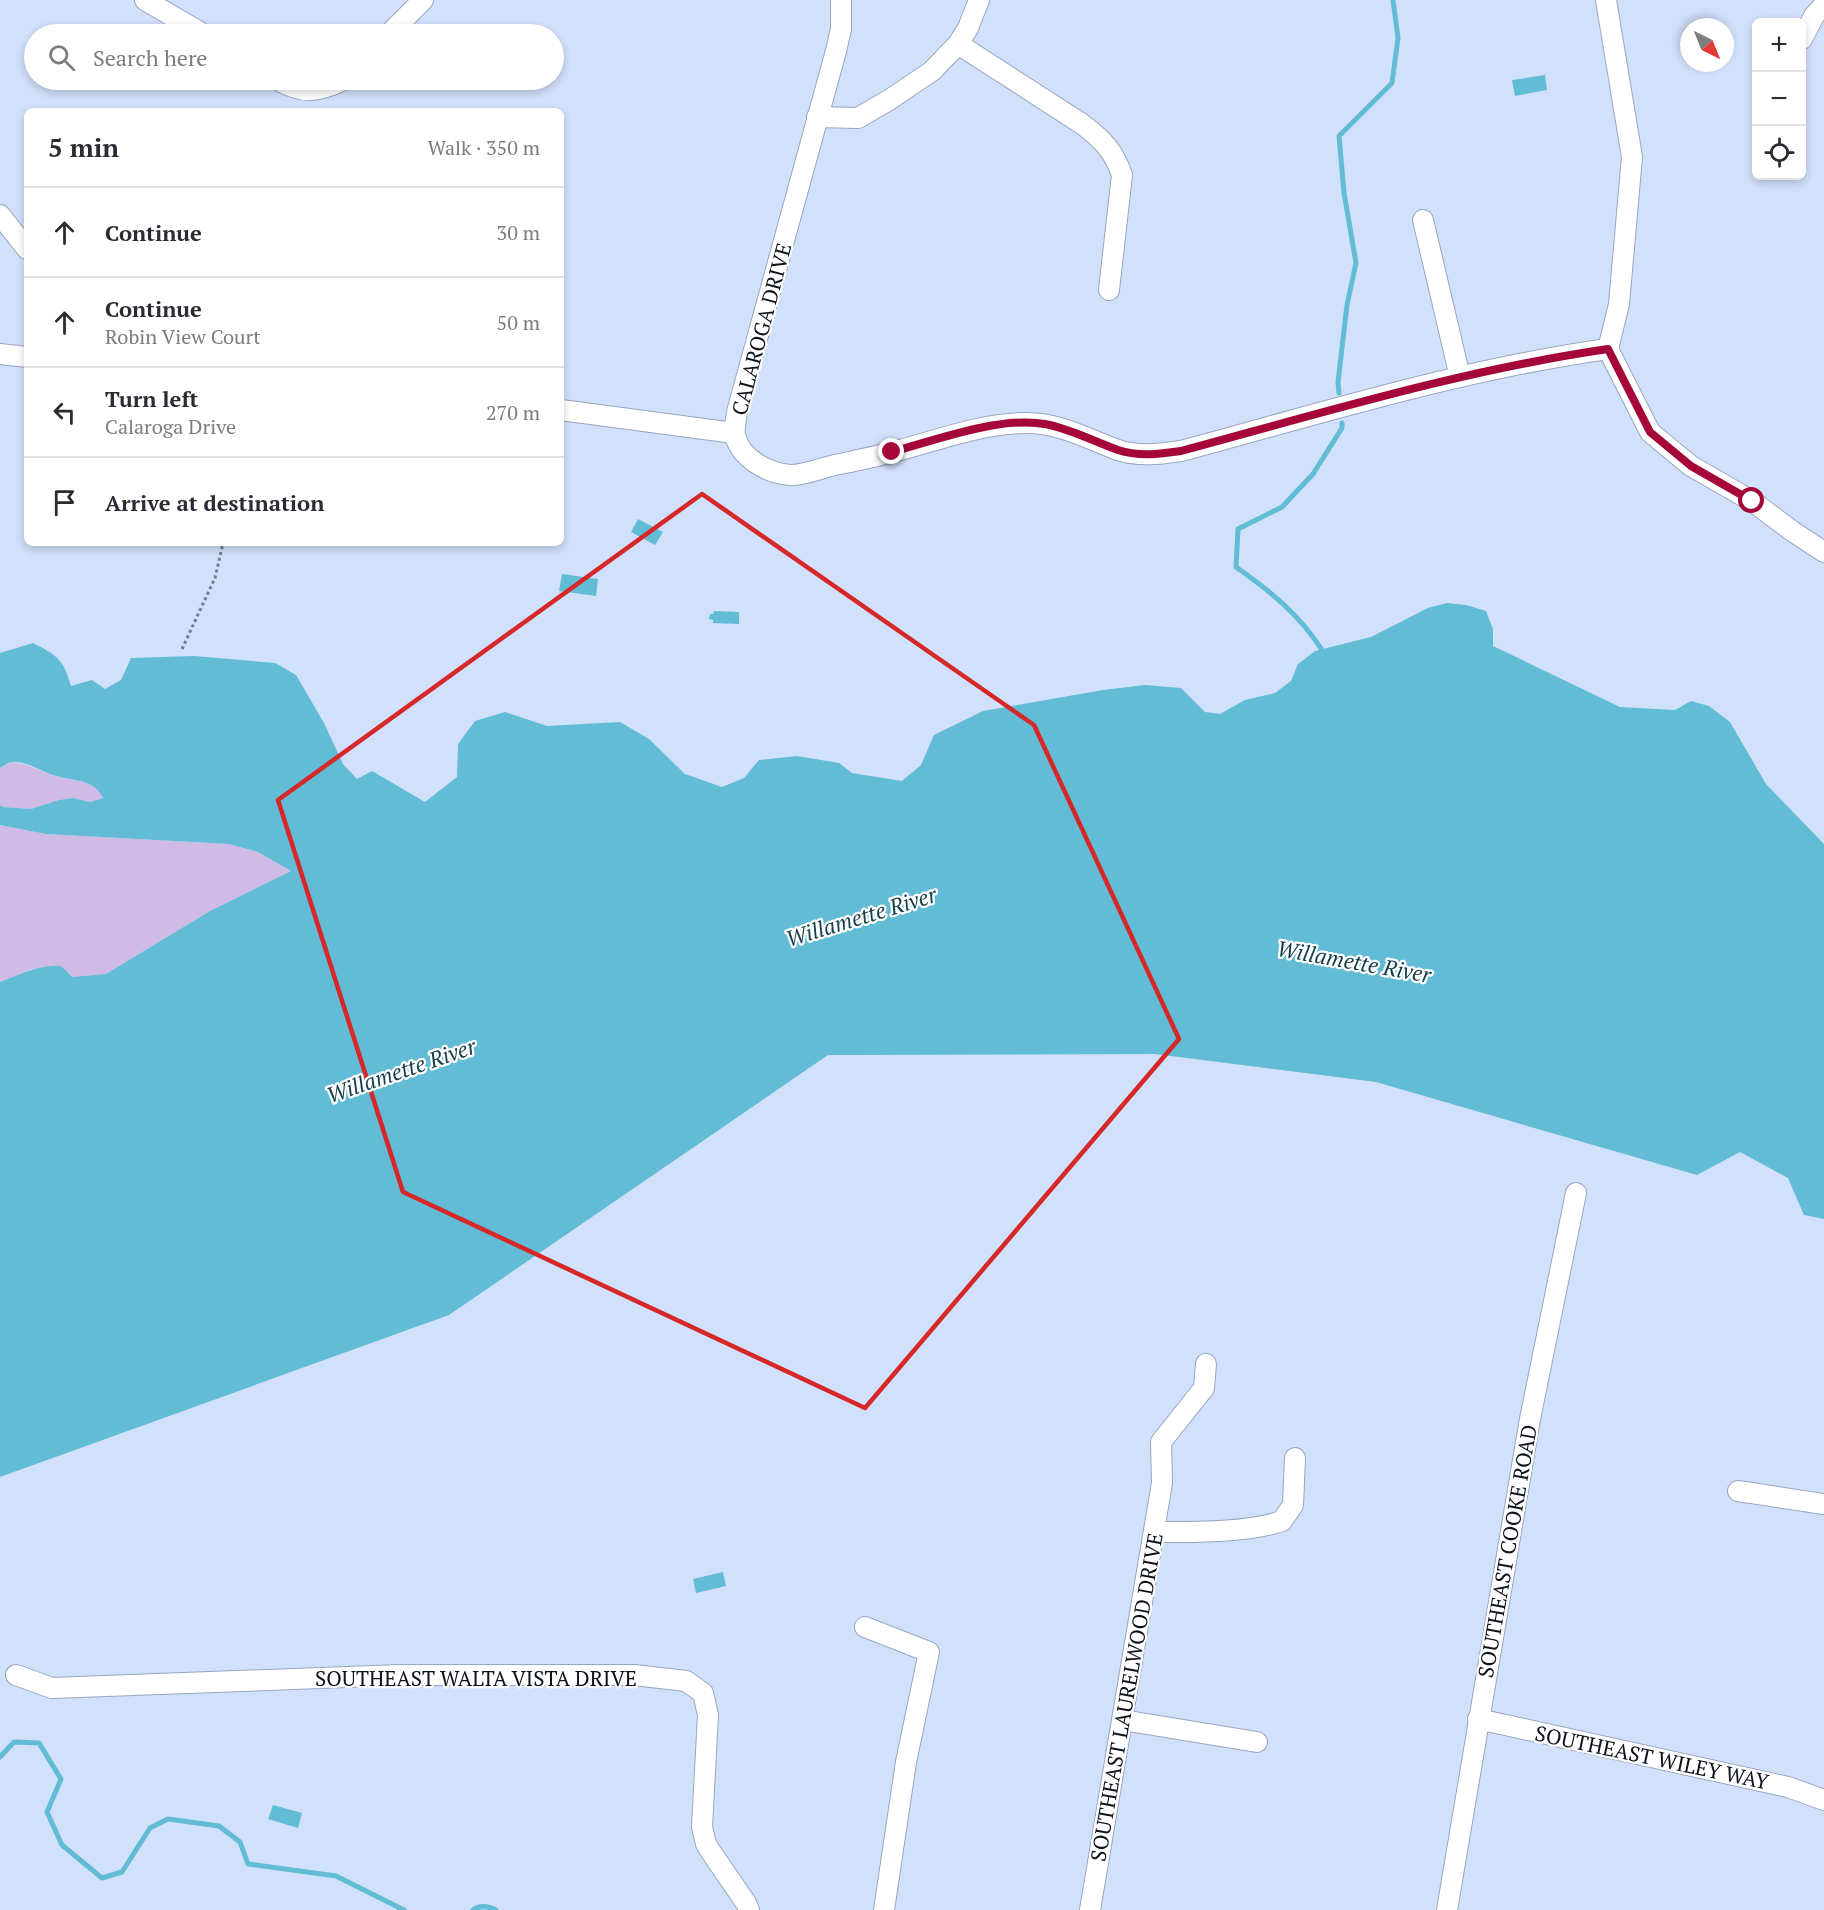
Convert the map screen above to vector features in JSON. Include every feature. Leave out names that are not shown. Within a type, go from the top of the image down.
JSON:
[{"type":"street","points":[[145,0],[186,24]]},
{"type":"street","points":[[399,24],[423,0]]},
{"type":"street","name":"CALAROGA DRIVE","points":[[841,0],[841,29],[836,51],[737,412],[734,433],[743,450],[756,464],[772,472],[792,475],[892,452],[965,432],[1027,423],[1044,424],[1085,435],[1119,450],[1137,454],[1181,451],[1460,377],[1608,349]]},
{"type":"street","points":[[818,117],[858,118],[932,71],[958,44],[980,0]]},
{"type":"street","points":[[1606,0],[1632,157],[1619,304],[1608,349],[1650,432],[1691,466],[1820,544]]},
{"type":"street","points":[[1806,31],[1814,16],[1824,5]]},
{"type":"street","points":[[958,44],[1082,124],[1095,134],[1116,158],[1122,175],[1109,290]]},
{"type":"street","points":[[0,215],[24,245]]},
{"type":"street","points":[[1423,220],[1460,377]]},
{"type":"street","points":[[0,354],[24,357]]},
{"type":"street","points":[[564,410],[734,433]]},
{"type":"street","name":"SOUTHEAST COOKE ROAD","points":[[1447,1910],[1530,1419],[1576,1193]]},
{"type":"street","name":"SOUTHEAST LAURELWOOD DRIVE","points":[[1090,1910],[1162,1483],[1161,1442],[1204,1389],[1206,1364]]},
{"type":"street","points":[[1154,1532],[1258,1527],[1282,1521],[1293,1505],[1295,1458]]},
{"type":"street","points":[[1738,1491],[1824,1503]]},
{"type":"street","points":[[866,1627],[929,1652],[906,1762],[884,1910]]},
{"type":"street","name":"SOUTHEAST WALTA VISTA DRIVE","points":[[16,1675],[52,1688],[400,1675],[634,1675],[686,1681],[703,1693],[708,1715],[702,1827],[706,1844],[747,1903],[749,1910]]},
{"type":"street","name":"SOUTHEAST WILEY WAY","points":[[1478,1719],[1788,1787],[1824,1800]]},
{"type":"street","points":[[1122,1720],[1257,1742]]},
{"type":"path","points":[[182,649],[214,578],[222,546]]},
{"type":"highlighted area","points":[[702,494],[1034,725],[1179,1039],[865,1408],[403,1192],[278,800]]},
{"type":"shaded area","points":[[11,762],[80,781],[94,787],[103,798],[90,802],[73,798],[59,800],[31,809],[3,807],[0,805],[0,768]]},
{"type":"shaded area","points":[[0,825],[46,834],[229,844],[258,852],[291,871],[210,911],[106,974],[72,977],[62,967],[33,969],[0,982]]},
{"type":"water","points":[[1545,75],[1547,90],[1515,96],[1512,80]]},
{"type":"water","points":[[638,519],[663,532],[655,545],[631,532]]},
{"type":"water","points":[[562,574],[598,579],[596,596],[559,591]]},
{"type":"water","name":"Willamette River","points":[[1447,603],[1466,605],[1486,611],[1493,629],[1493,646],[1620,707],[1675,710],[1691,701],[1709,706],[1730,722],[1766,784],[1824,844],[1824,1219],[1804,1215],[1788,1178],[1740,1152],[1697,1175],[1376,1082],[1155,1054],[828,1055],[449,1315],[0,1477],[0,982],[48,966],[62,967],[72,977],[106,974],[210,911],[291,871],[258,852],[229,844],[46,834],[0,825],[0,805],[31,809],[59,800],[73,798],[90,802],[103,798],[94,787],[88,784],[53,775],[23,763],[11,762],[0,768],[0,653],[33,643],[58,659],[71,686],[92,680],[105,689],[121,680],[131,658],[194,656],[275,663],[296,675],[324,723],[343,764],[357,779],[372,771],[425,802],[457,777],[458,744],[475,721],[505,712],[547,726],[620,722],[649,739],[685,774],[722,787],[744,778],[759,760],[797,756],[839,763],[852,773],[902,781],[921,765],[934,735],[983,711],[1145,685],[1181,688],[1205,712],[1220,714],[1245,700],[1275,693],[1291,681],[1298,664],[1315,651],[1371,637],[1428,608]]},
{"type":"water","points":[[714,611],[739,612],[739,624],[713,623],[713,620],[709,619],[710,614]]},
{"type":"water","points":[[723,1572],[726,1586],[696,1593],[693,1579]]},
{"type":"water","points":[[273,1805],[302,1813],[298,1828],[268,1819]]},
{"type":"waterway","points":[[1339,393],[1338,382],[1347,305],[1356,263],[1344,193],[1339,136],[1392,83],[1398,38],[1393,0]]},
{"type":"waterway","points":[[1322,650],[1304,625],[1283,604],[1236,567],[1238,529],[1282,507],[1313,474],[1342,428],[1342,423]]},
{"type":"waterway","points":[[0,1757],[14,1742],[39,1743],[61,1779],[47,1812],[62,1845],[102,1878],[122,1872],[150,1828],[168,1819],[219,1826],[240,1842],[248,1864],[336,1876],[404,1910]]},
{"type":"waterway","points":[[473,1910],[478,1907],[496,1910]]},
{"type":"route","points":[[892,452],[944,437],[1009,424],[1027,423],[1044,424],[1085,435],[1119,450],[1137,454],[1181,451],[1460,377],[1608,349],[1650,432],[1691,466],[1752,501]]}]
